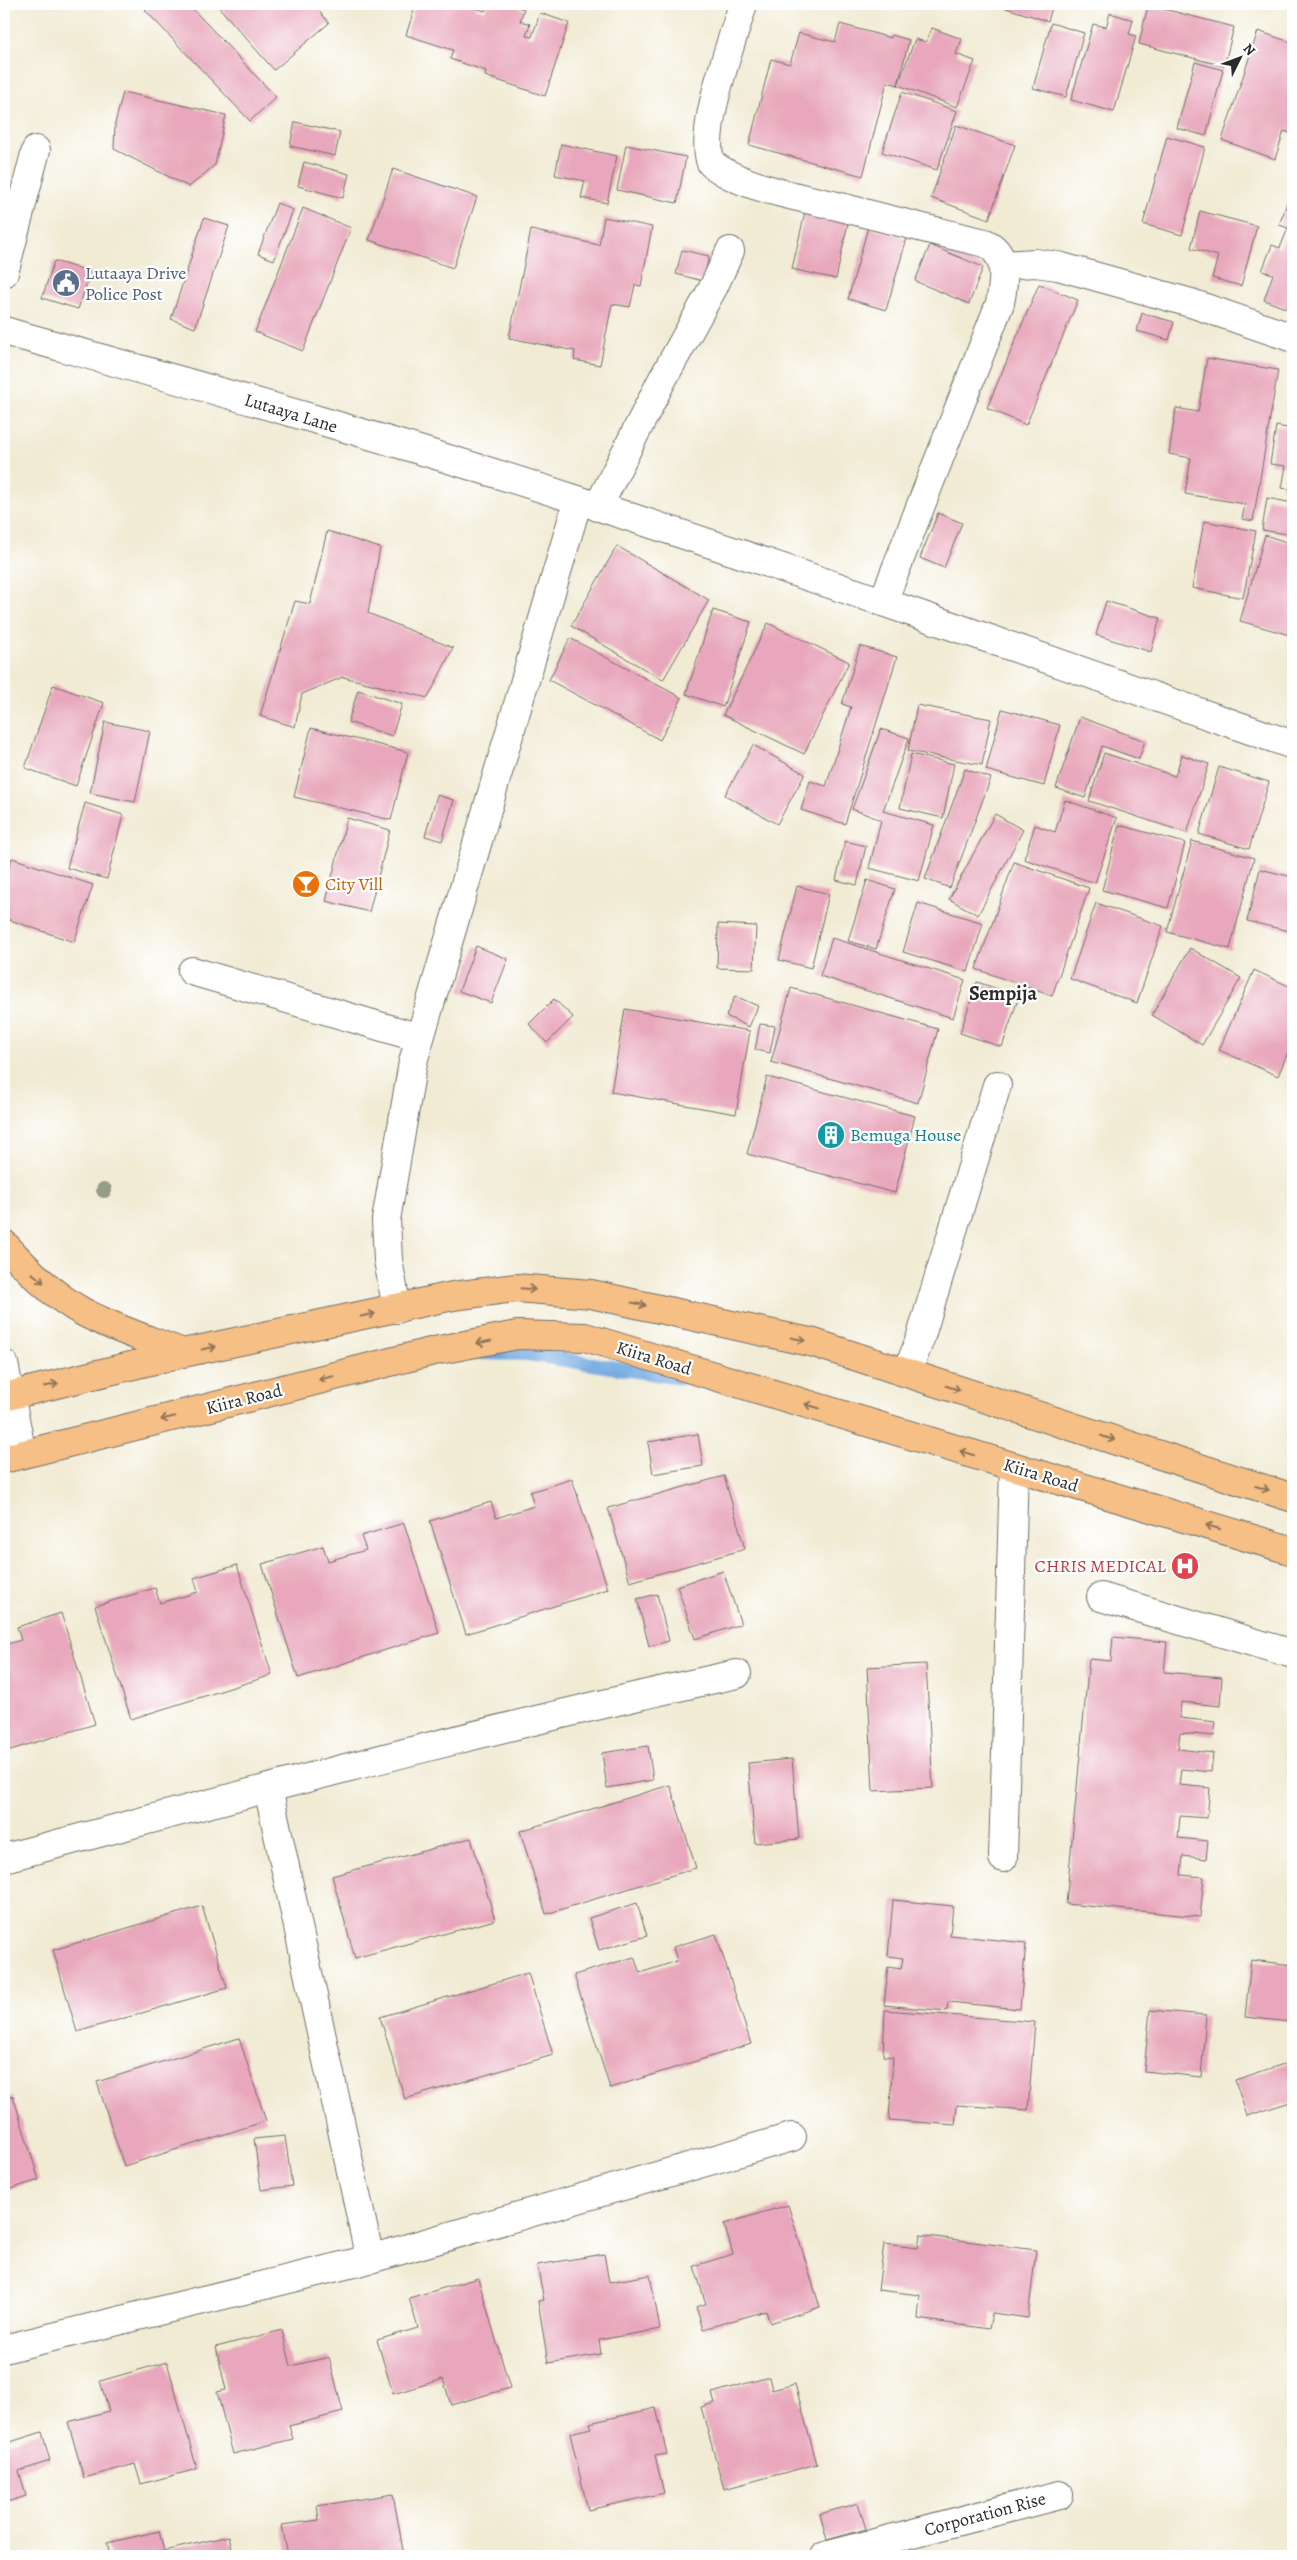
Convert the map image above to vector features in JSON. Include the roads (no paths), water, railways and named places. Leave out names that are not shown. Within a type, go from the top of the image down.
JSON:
[{"type":"main road","points":[[4,1244],[35,1277],[81,1311],[113,1326],[183,1353]]},
{"type":"main road","points":[[7,1396],[183,1353],[453,1296],[516,1288],[591,1294],[814,1343],[1293,1498]]},
{"type":"main road","name":"Kiira Road","points":[[13,1456],[434,1351],[517,1335],[584,1337],[1293,1551]]},
{"type":"street","points":[[743,4],[714,105],[708,139],[711,163],[720,171],[735,178],[788,194],[985,243],[998,253],[1003,265],[1004,284],[1000,303],[883,602]]},
{"type":"street","points":[[4,273],[36,150]]},
{"type":"street","points":[[397,1309],[388,1260],[386,1220],[413,1062],[588,503],[661,382],[714,286],[730,251]]},
{"type":"street","points":[[1003,265],[1034,263],[1058,266],[1191,303],[1293,338]]},
{"type":"street","name":"Lutaaya Lane","points":[[4,331],[268,406],[588,503],[883,602],[1293,746]]},
{"type":"street","points":[[192,970],[420,1038]]},
{"type":"street","points":[[907,1373],[920,1339],[997,1085]]},
{"type":"street","points":[[4,1364],[13,1456]]},
{"type":"street","points":[[1003,1858],[1014,1467]]},
{"type":"street","points":[[1101,1597],[1293,1654]]},
{"type":"street","points":[[4,1858],[268,1788],[666,1689],[737,1674]]},
{"type":"street","points":[[268,1788],[370,2259]]},
{"type":"street","points":[[4,2348],[370,2259],[792,2137]]},
{"type":"street","name":"Corporation Rise","points":[[825,2556],[1059,2495]]},
{"type":"waterway","points":[[477,1353],[528,1354],[681,1378]]},
{"type":"place","name":"Lutaaya Drive Police Post","points":[[66,283]]},
{"type":"place","name":"City Vill","points":[[306,884]]},
{"type":"place","name":"Bemuga House","points":[[831,1135]]},
{"type":"place","name":"CHRIS MEDICAL","points":[[1185,1566]]},
{"type":"district","name":"Sempija","points":[[1003,993]]}]
